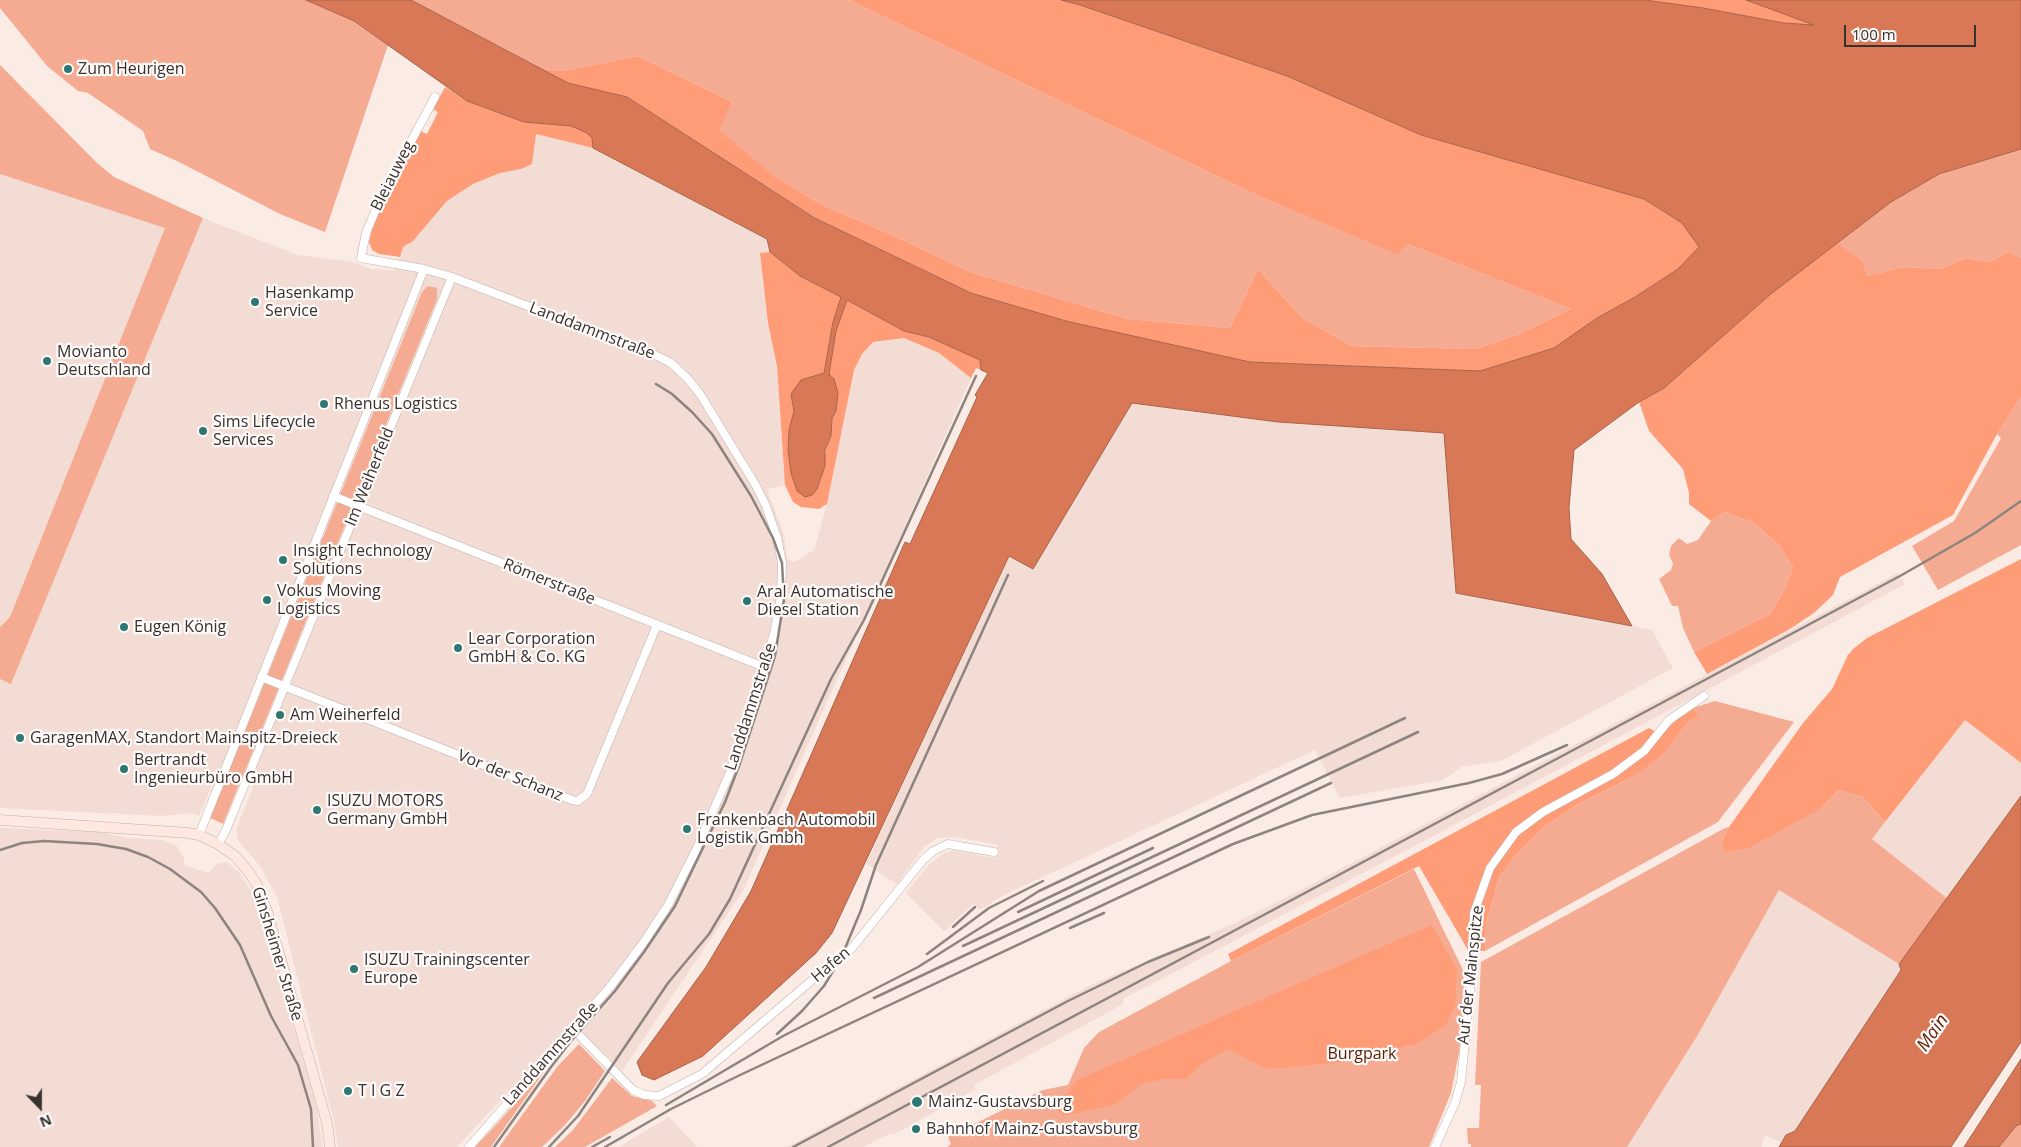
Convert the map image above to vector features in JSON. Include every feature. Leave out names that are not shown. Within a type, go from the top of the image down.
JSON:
[{"type":"main road","name":"Ginsheimer Straße","points":[[0,820],[144,828],[199,835],[218,844],[235,856],[248,871],[262,898],[327,1123],[330,1147]]},
{"type":"street","name":"Bleiauweg","points":[[361,258],[366,233],[382,195],[435,97]]},
{"type":"street","name":"Landdammstraße","points":[[361,258],[424,269],[452,277],[644,350],[670,363],[688,379],[700,394],[755,484],[766,506],[777,537],[782,562],[782,596],[774,634],[725,786],[668,905],[644,942],[610,987],[469,1147]]},
{"type":"street","name":"Im Weiherfeld","points":[[199,835],[424,269]]},
{"type":"street","name":"Im Weiherfeld","points":[[218,844],[285,686],[452,277]]},
{"type":"street","name":"Römerstraße","points":[[333,496],[764,668]]},
{"type":"street","name":"Vor der Schanz","points":[[261,676],[578,801],[588,794],[657,625]]},
{"type":"street","name":"Auf der Mainspitze","points":[[1435,1147],[1455,1103],[1461,1082],[1474,913],[1490,868],[1516,832],[1543,812],[1621,768],[1644,751],[1669,720],[1704,696]]},
{"type":"street","name":"Hafen","points":[[573,1029],[633,1090],[644,1095],[659,1096],[702,1074],[824,970],[842,958],[923,860],[933,851],[948,844],[994,852]]},
{"type":"shaded area","points":[[536,134],[593,148],[767,239],[770,252],[760,253],[768,323],[777,366],[785,485],[767,489],[784,535],[787,559],[795,562],[814,550],[827,504],[854,370],[862,354],[873,342],[904,338],[939,353],[971,378],[743,891],[622,1071],[573,1023],[457,1147],[338,1147],[334,1122],[277,897],[260,866],[239,842],[237,837],[237,827],[256,780],[219,768],[199,816],[192,813],[163,816],[0,808],[0,679],[11,683],[203,218],[298,255],[353,262],[371,269],[395,270],[403,247],[413,241],[447,201],[473,184],[500,173],[521,169]]},
{"type":"shaded area","points":[[0,174],[166,228],[10,617],[0,627]]},
{"type":"shaded area","points":[[1132,403],[1278,422],[1444,433],[1457,593],[1652,630],[1673,668],[1501,761],[1461,767],[1443,780],[1340,798],[1315,750],[1000,897],[980,910],[973,904],[944,931],[906,893],[928,866],[942,854],[954,850],[994,858],[998,845],[956,837],[937,838],[924,847],[897,884],[866,864],[1009,555],[1033,568]]},
{"type":"shaded area","points":[[1898,573],[1905,584],[1443,831],[1123,999],[1123,1004],[974,1085],[976,1089],[893,1135],[891,1133],[863,1147],[787,1147],[1091,985],[1233,924],[1299,891]]},
{"type":"shaded area","points":[[1965,720],[2021,763],[2021,796],[1948,899],[1872,839]]},
{"type":"shaded area","points":[[0,828],[100,832],[127,838],[163,840],[176,845],[183,856],[185,865],[208,873],[217,864],[227,862],[240,874],[252,893],[262,920],[317,1108],[322,1147],[0,1147]]},
{"type":"shaded area","points":[[1779,890],[1899,964],[1901,970],[1795,1131],[1786,1135],[1781,1142],[1765,1136],[1761,1147],[1627,1147],[1696,1038]]},
{"type":"shaded area","points":[[669,1117],[697,1147],[619,1147]]},
{"type":"green space","points":[[0,0],[306,0],[353,21],[388,45],[325,232],[280,214],[150,149],[143,131],[88,93],[78,91],[47,66],[0,8]]},
{"type":"green space","points":[[411,0],[849,0],[1263,198],[1397,253],[1408,244],[1571,309],[1519,334],[1476,349],[1351,346],[1301,317],[1258,269],[1230,328],[1128,319],[970,272],[890,234],[822,205],[776,177],[718,130],[732,102],[638,56],[563,71],[541,69]]},
{"type":"green space","points":[[849,0],[1061,0],[1080,5],[1287,76],[1421,135],[1644,199],[1682,223],[1699,247],[1678,269],[1635,297],[1597,318],[1554,348],[1480,371],[1250,362],[1066,321],[971,293],[816,218],[627,97],[568,83],[541,69],[563,71],[638,56],[732,102],[719,130],[776,177],[822,205],[890,234],[970,272],[1128,319],[1230,328],[1258,269],[1301,317],[1351,346],[1476,349],[1519,334],[1571,309],[1408,244],[1397,254],[1263,198]]},
{"type":"green space","points":[[1645,0],[1746,0],[1817,26],[1784,23],[1703,8]]},
{"type":"green space","points":[[0,65],[97,163],[114,177],[203,218],[11,684],[0,679],[0,627],[10,617],[165,228],[0,174]]},
{"type":"green space","points":[[445,87],[467,101],[524,122],[571,126],[587,133],[592,138],[593,148],[536,134],[532,164],[521,169],[500,173],[473,184],[447,201],[413,241],[403,247],[400,257],[379,254],[372,250],[369,242],[384,194],[420,131],[427,134],[438,112],[433,109]]},
{"type":"green space","points":[[2021,149],[2021,258],[2009,252],[1989,262],[1966,258],[1940,269],[1904,267],[1867,276],[1836,243],[1891,202],[1939,174]]},
{"type":"green space","points":[[1836,243],[1861,260],[1867,276],[1904,267],[1940,269],[1966,258],[1989,262],[2009,252],[2021,258],[2021,397],[1997,434],[1953,515],[1840,577],[1833,595],[1814,613],[1790,629],[1707,674],[1694,652],[1770,614],[1785,589],[1793,567],[1779,545],[1754,523],[1725,512],[1711,521],[1689,504],[1689,493],[1683,469],[1649,431],[1639,402],[1664,388],[1772,293]]},
{"type":"green space","points":[[770,252],[800,276],[841,297],[833,322],[824,373],[813,376],[791,394],[794,411],[789,430],[788,451],[791,473],[817,489],[825,466],[824,457],[831,436],[832,418],[836,411],[834,379],[829,375],[836,331],[847,300],[904,331],[929,337],[980,360],[981,370],[976,368],[971,378],[939,353],[904,338],[873,342],[862,354],[854,370],[827,504],[819,509],[801,507],[793,502],[785,485],[777,366],[768,323],[760,253]]},
{"type":"green space","points":[[428,286],[437,288],[437,299],[223,824],[210,818],[422,292]]},
{"type":"green space","points":[[2021,397],[2021,545],[1938,590],[1912,546],[1954,521],[2001,438],[1997,434]]},
{"type":"green space","points":[[1725,512],[1754,523],[1779,545],[1793,567],[1785,589],[1770,614],[1694,652],[1683,628],[1678,606],[1672,606],[1659,579],[1671,570],[1673,563],[1669,555],[1671,546],[1679,538],[1687,544],[1698,540],[1711,521]]},
{"type":"green space","points":[[2021,559],[2021,763],[1965,720],[1885,822],[1863,797],[1839,790],[1820,809],[1748,848],[1725,852],[1722,841],[1729,827],[1803,723],[1832,689],[1848,655],[1853,649],[1867,638]]},
{"type":"green space","points":[[1715,701],[1794,722],[1718,822],[1485,951],[1486,924],[1499,878],[1515,856],[1544,827],[1580,803],[1624,781],[1666,751],[1688,722],[1697,716],[1693,708]]},
{"type":"green space","points":[[1693,708],[1698,716],[1688,722],[1666,751],[1648,766],[1624,781],[1580,803],[1544,827],[1515,856],[1499,878],[1486,924],[1485,951],[1468,950],[1419,866],[1231,961],[1228,954],[1649,728],[1656,732],[1663,732]]},
{"type":"green space","points":[[1839,790],[1863,797],[1885,822],[1872,839],[1948,899],[1899,964],[1779,890],[1696,1038],[1627,1147],[1471,1147],[1471,1144],[1468,1144],[1467,1128],[1479,1128],[1481,1085],[1475,1085],[1481,962],[1723,829],[1729,827],[1722,841],[1820,809]]},
{"type":"green space","name":"Burgpark","points":[[1414,869],[1463,970],[1464,996],[1459,1053],[1451,1093],[1429,1147],[947,1147],[951,1144],[948,1137],[1043,1090],[1068,1085],[1084,1048],[1099,1032],[1231,961]]},
{"type":"green space","points":[[1432,925],[1457,970],[1455,1007],[1445,1026],[1414,1045],[1404,1046],[1383,1058],[1373,1061],[1362,1057],[1343,1062],[1267,1069],[1228,1049],[1201,1064],[1187,1079],[1164,1079],[1141,1084],[1116,1104],[1063,1116],[1056,1108],[1077,1080]]},
{"type":"green space","points":[[579,1044],[605,1071],[585,1101],[565,1125],[542,1147],[499,1147],[557,1067]]},
{"type":"green space","points":[[546,1069],[491,1147],[475,1147],[494,1127]]},
{"type":"green space","points":[[612,1078],[632,1096],[652,1101],[657,1106],[585,1147],[555,1147],[573,1130]]},
{"type":"green space","points":[[2021,1120],[2021,1147],[1999,1147],[2016,1126]]},
{"type":"water","points":[[306,0],[411,0],[568,83],[627,97],[815,218],[971,293],[1066,321],[1250,362],[1480,371],[1554,348],[1597,318],[1635,297],[1678,269],[1699,247],[1682,223],[1644,199],[1421,135],[1287,76],[1061,0],[1645,0],[1703,8],[1784,23],[1814,25],[1746,0],[2021,0],[2021,149],[1939,174],[1891,202],[1772,293],[1664,388],[1639,402],[1574,450],[1569,508],[1571,539],[1602,574],[1632,626],[1456,593],[1444,433],[1278,422],[1132,403],[1033,569],[1009,556],[832,933],[816,953],[703,1056],[654,1080],[642,1075],[637,1062],[706,967],[751,891],[905,542],[910,544],[977,397],[975,395],[988,373],[981,370],[980,360],[929,337],[904,331],[847,300],[836,331],[829,374],[834,379],[838,393],[836,411],[832,418],[831,436],[825,451],[825,466],[817,489],[812,495],[805,497],[797,491],[791,473],[788,451],[789,430],[794,411],[791,394],[801,380],[824,373],[833,322],[841,297],[800,276],[770,252],[767,239],[593,148],[592,138],[587,133],[571,126],[524,122],[467,101],[354,21]]},
{"type":"water","name":"Main","points":[[2021,796],[2021,1042],[1951,1147],[1779,1147],[1786,1135],[1795,1131],[1901,970],[1899,964]]},
{"type":"water","points":[[2021,1059],[2021,1124],[2016,1126],[1999,1147],[1964,1147]]},
{"type":"railway","points":[[549,1147],[578,1116],[668,983],[709,934],[730,899],[831,679],[864,620],[976,376]]},
{"type":"railway","points":[[494,1147],[571,1041],[615,991],[675,906],[725,802],[739,766],[775,656],[784,599],[782,563],[773,538],[751,496],[712,434],[672,394],[656,384]]},
{"type":"railway","points":[[828,1147],[1900,576],[1975,533],[2021,501]]},
{"type":"railway","points":[[777,1034],[802,1011],[824,986],[841,958],[861,910],[876,865],[1008,575]]},
{"type":"railway","points":[[666,1105],[783,1036],[918,967],[1039,891],[1405,718]]},
{"type":"railway","points":[[963,946],[1418,732]]},
{"type":"railway","points":[[605,1147],[671,1109],[738,1076],[1233,844],[1312,815],[1469,783],[1502,774],[1567,745]]},
{"type":"railway","points":[[874,998],[1331,783]]},
{"type":"railway","points":[[0,850],[22,843],[44,841],[97,844],[126,849],[148,857],[170,869],[201,892],[215,908],[240,945],[271,1016],[298,1065],[311,1109],[313,1147]]},
{"type":"railway","points":[[1018,912],[1153,848]]},
{"type":"railway","points":[[927,954],[989,908],[1043,881]]},
{"type":"railway","points":[[953,927],[975,907]]},
{"type":"railway","points":[[1070,928],[1104,913]]},
{"type":"railway","points":[[793,1147],[1068,1001],[1148,962],[1209,937]]},
{"type":"railway","points":[[592,1147],[610,1137]]},
{"type":"place","name":"Zum Heurigen","points":[[68,69]]},
{"type":"place","name":"Hasenkamp Service","points":[[255,302]]},
{"type":"place","name":"Movianto Deutschland","points":[[47,361]]},
{"type":"place","name":"Rhenus Logistics","points":[[324,404]]},
{"type":"place","name":"Sims Lifecycle Services","points":[[203,431]]},
{"type":"place","name":"Insight Technology Solutions","points":[[283,560]]},
{"type":"place","name":"Vokus Moving Logistics","points":[[267,600]]},
{"type":"place","name":"Aral Automatische Diesel Station","points":[[747,601]]},
{"type":"place","name":"Eugen König","points":[[124,627]]},
{"type":"place","name":"Lear Corporation GmbH & Co. KG","points":[[458,648]]},
{"type":"place","name":"Am Weiherfeld","points":[[280,715]]},
{"type":"place","name":"GaragenMAX, Standort Mainspitz-Dreieck","points":[[20,738]]},
{"type":"place","name":"Bertrandt Ingenieurbüro GmbH","points":[[124,769]]},
{"type":"place","name":"ISUZU MOTORS Germany GmbH","points":[[317,810]]},
{"type":"place","name":"Frankenbach Automobil Logistik Gmbh","points":[[687,829]]},
{"type":"place","name":"ISUZU Trainingscenter Europe","points":[[354,969]]},
{"type":"place","name":"T I G Z","points":[[348,1091]]},
{"type":"place","name":"Mainz-Gustavsburg","points":[[917,1102]]},
{"type":"place","name":"Bahnhof Mainz-Gustavsburg","points":[[916,1129]]}]
